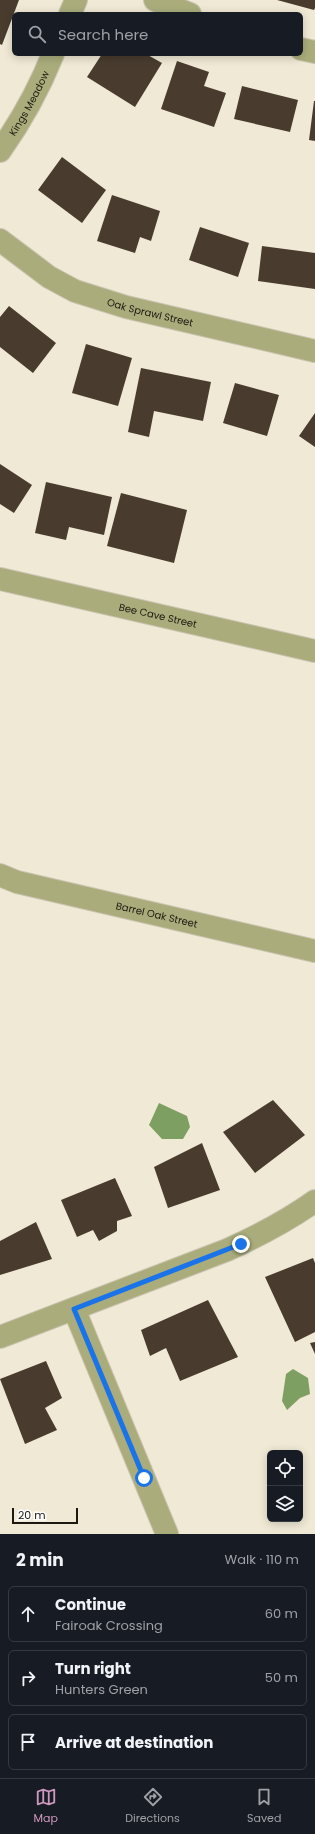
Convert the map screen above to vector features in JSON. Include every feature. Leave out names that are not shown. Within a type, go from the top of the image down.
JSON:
[{"type":"street","points":[[71,12],[76,0]]},
{"type":"street","points":[[155,0],[185,12]]},
{"type":"street","points":[[303,49],[315,52]]},
{"type":"street","name":"Kings Meadow","points":[[0,151],[18,126],[40,86],[52,56]]},
{"type":"street","name":"Oak Sprawl Street","points":[[0,240],[49,277],[75,291],[126,307],[315,351]]},
{"type":"street","name":"Bee Cave Street","points":[[0,579],[315,651]]},
{"type":"street","name":"Barrel Oak Street","points":[[0,875],[17,882],[315,951]]},
{"type":"street","points":[[0,1337],[227,1250],[269,1230],[315,1201]]},
{"type":"street","points":[[74,1309],[167,1534]]},
{"type":"shaded area","points":[[159,1103],[187,1116],[190,1127],[183,1139],[162,1139],[149,1125]]},
{"type":"shaded area","points":[[293,1369],[308,1378],[310,1394],[300,1398],[287,1410],[282,1401],[286,1374]]},
{"type":"building","points":[[0,0],[19,0],[14,12],[12,12],[12,19],[2,45],[0,44]]},
{"type":"building","points":[[277,0],[315,0],[315,8],[314,10]]},
{"type":"building","points":[[101,56],[150,56],[162,63],[135,107],[87,77]]},
{"type":"building","points":[[177,61],[209,72],[204,86],[226,93],[214,127],[161,109]]},
{"type":"building","points":[[242,86],[298,100],[290,132],[234,119]]},
{"type":"building","points":[[315,101],[315,141],[309,140]]},
{"type":"building","points":[[62,157],[106,190],[82,223],[38,190]]},
{"type":"building","points":[[112,195],[160,211],[151,241],[140,237],[135,253],[97,241]]},
{"type":"building","points":[[200,227],[249,243],[238,277],[189,260]]},
{"type":"building","points":[[262,246],[315,253],[315,289],[258,281]]},
{"type":"building","points":[[9,306],[56,343],[33,373],[0,347],[0,317]]},
{"type":"building","points":[[86,344],[132,358],[118,406],[72,393]]},
{"type":"building","points":[[141,368],[211,382],[203,421],[154,411],[149,437],[128,432]]},
{"type":"building","points":[[235,383],[279,395],[267,436],[223,423]]},
{"type":"building","points":[[315,413],[315,447],[299,436]]},
{"type":"building","points":[[0,464],[32,485],[14,513],[0,504]]},
{"type":"building","points":[[46,482],[112,497],[104,535],[69,527],[66,540],[35,533]]},
{"type":"building","points":[[121,493],[187,510],[174,563],[107,546]]},
{"type":"building","points":[[273,1100],[305,1135],[255,1173],[223,1132]]},
{"type":"building","points":[[202,1143],[220,1190],[168,1208],[154,1167]]},
{"type":"building","points":[[115,1178],[132,1216],[117,1221],[117,1231],[99,1241],[93,1230],[77,1237],[61,1200]]},
{"type":"building","points":[[36,1222],[52,1259],[0,1275],[0,1241]]},
{"type":"building","points":[[313,1258],[315,1263],[315,1332],[295,1342],[265,1277]]},
{"type":"building","points":[[208,1300],[238,1357],[180,1381],[166,1348],[150,1356],[141,1330]]},
{"type":"building","points":[[315,1342],[315,1354],[310,1343]]},
{"type":"building","points":[[46,1361],[62,1398],[45,1408],[57,1430],[25,1444],[0,1379]]},
{"type":"route","points":[[144,1478],[74,1309],[241,1244]]}]
